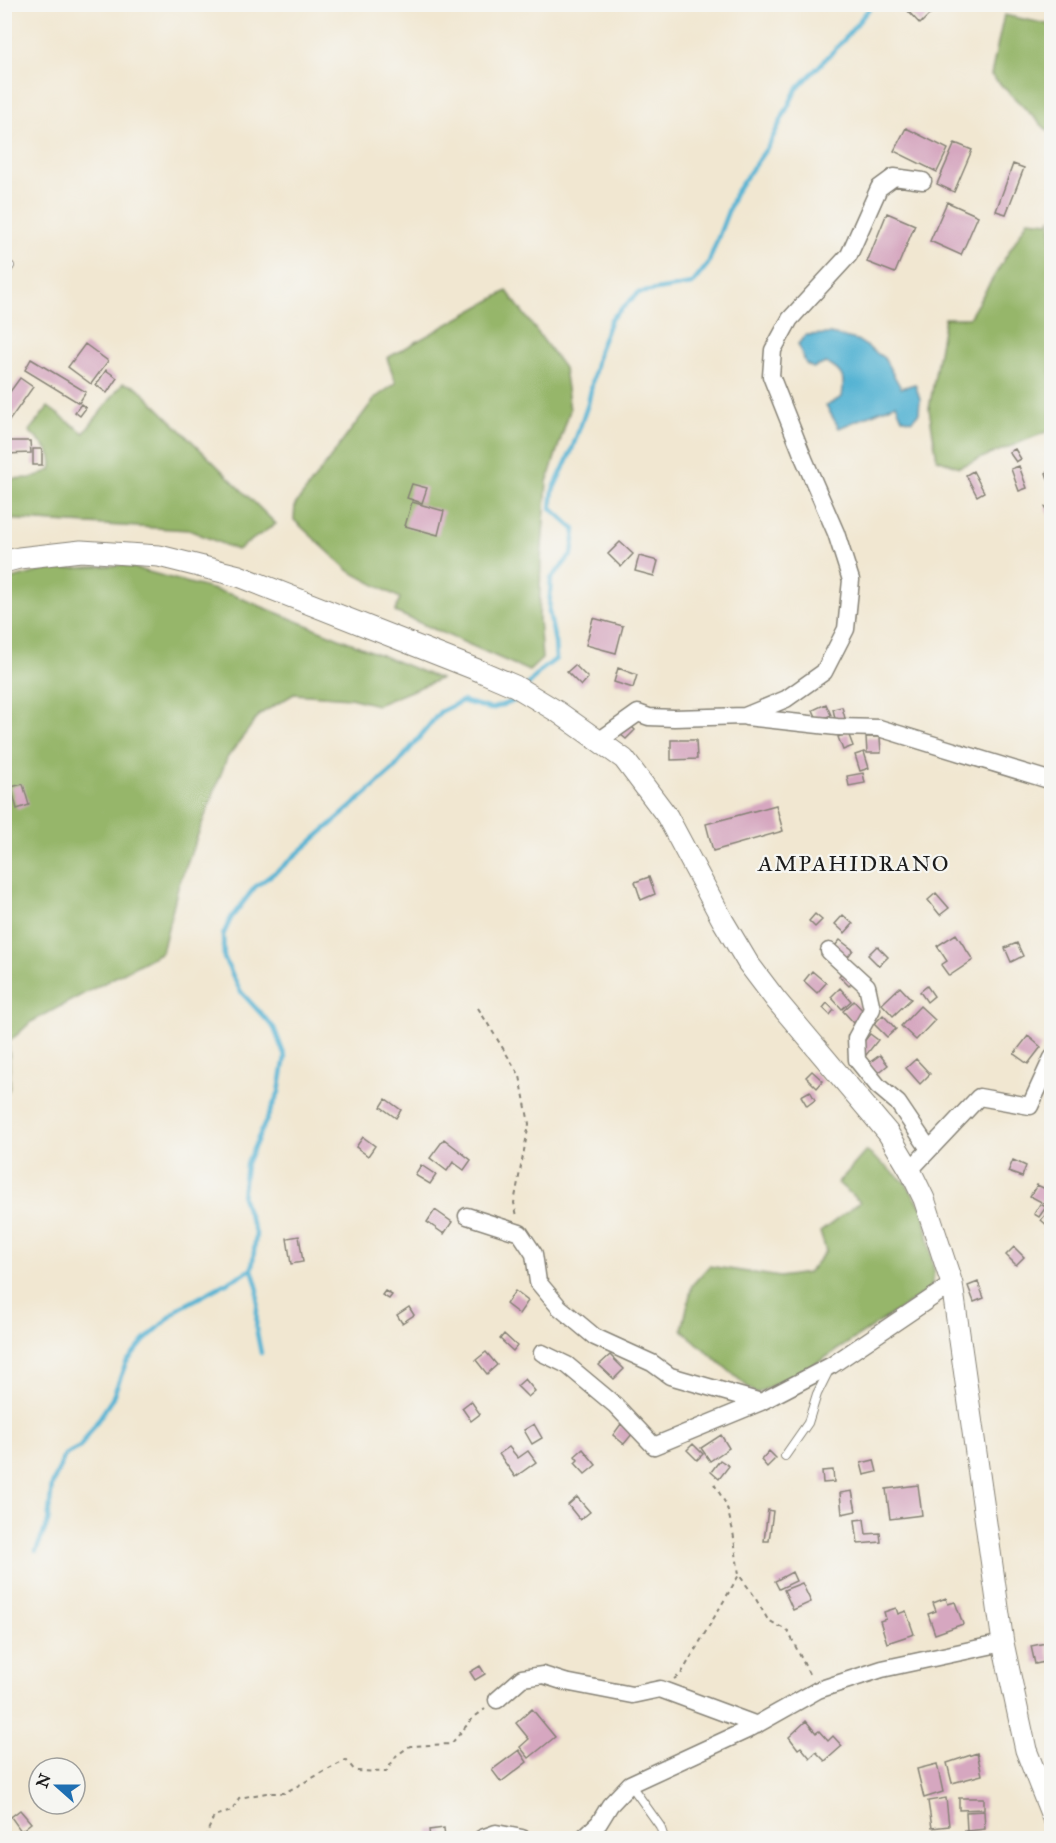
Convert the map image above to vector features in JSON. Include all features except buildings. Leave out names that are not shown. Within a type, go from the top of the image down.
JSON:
[{"type":"street","points":[[745,716],[786,699],[824,672],[846,629],[851,580],[836,533],[771,376],[773,350],[790,319],[849,255],[879,188],[894,177],[923,181]]},
{"type":"street","points":[[4,562],[19,558],[81,551],[159,556],[239,576],[524,692],[600,740],[624,759],[667,816],[748,963],[776,1000],[888,1133],[924,1199],[952,1284],[1003,1642],[1026,1750],[1052,1816]]},
{"type":"street","points":[[600,740],[638,713],[649,717],[674,718],[745,716],[837,727],[879,728],[1052,781]]},
{"type":"street","points":[[829,951],[867,986],[872,1010],[856,1038],[857,1060],[878,1086],[898,1102],[929,1149]]},
{"type":"street","points":[[910,1170],[979,1097],[1030,1106],[1052,1058]]},
{"type":"street","points":[[467,1216],[520,1233],[534,1254],[538,1282],[559,1307],[595,1337],[652,1363],[671,1376],[760,1402]]},
{"type":"street","points":[[542,1353],[567,1365],[615,1406],[654,1446],[760,1402],[832,1365],[952,1284]]},
{"type":"street","points":[[583,1839],[599,1823],[610,1804],[630,1784],[757,1725],[818,1690],[882,1668],[1003,1642]]},
{"type":"street","points":[[497,1700],[522,1678],[543,1675],[565,1682],[632,1695],[660,1689],[757,1725]]},
{"type":"street","points":[[482,1839],[496,1833],[522,1839]]},
{"type":"lane","points":[[785,1456],[808,1424],[817,1394],[832,1365]]},
{"type":"lane","points":[[630,1784],[660,1826],[664,1839]]},
{"type":"path","points":[[478,1008],[520,1076],[529,1124],[514,1203],[520,1233]]},
{"type":"path","points":[[714,1484],[726,1504],[733,1531],[739,1575],[768,1620],[788,1631],[818,1690]]},
{"type":"path","points":[[660,1689],[681,1674],[739,1575]]},
{"type":"path","points":[[205,1839],[214,1816],[232,1811],[239,1798],[266,1793],[284,1793],[346,1760],[355,1771],[386,1772],[396,1756],[410,1746],[451,1744],[473,1718],[497,1700]]},
{"type":"green space","points":[[1004,15],[1051,23],[1051,134],[991,75]]},
{"type":"green space","points":[[1051,218],[1051,430],[959,467],[937,459],[929,409],[945,318],[969,318],[1028,220],[1049,222]]},
{"type":"green space","points":[[507,291],[564,368],[570,410],[547,482],[539,619],[542,659],[529,671],[395,612],[400,598],[349,571],[294,520],[295,505],[375,398],[396,383],[387,358]]},
{"type":"green space","points":[[123,383],[137,387],[276,524],[237,550],[189,530],[5,519],[5,479],[31,478],[51,470],[49,453],[29,431],[48,407],[84,433]]},
{"type":"green space","points":[[123,565],[233,595],[440,679],[377,705],[350,698],[294,694],[260,714],[227,758],[178,887],[162,952],[31,1022],[9,1042],[10,1086],[5,1098],[5,581],[45,570]]},
{"type":"green space","points":[[866,1151],[905,1182],[924,1211],[934,1272],[931,1289],[820,1361],[756,1394],[682,1330],[692,1285],[709,1266],[780,1277],[808,1273],[826,1251],[820,1232],[860,1202],[838,1183]]},
{"type":"water","points":[[830,334],[857,340],[884,358],[901,388],[915,384],[920,399],[919,413],[911,421],[902,418],[896,404],[839,428],[826,406],[842,397],[842,376],[837,369],[826,363],[813,368],[806,364],[798,344],[806,335]]},
{"type":"waterway","points":[[528,685],[540,671],[556,659],[549,611],[551,579],[572,554],[575,530],[551,508],[553,490],[571,452],[588,404],[599,350],[611,319],[638,293],[692,284],[708,264],[735,193],[769,145],[796,90],[842,42],[873,4]]},
{"type":"waterway","points":[[261,1353],[256,1328],[258,1290],[252,1269],[256,1234],[242,1197],[246,1165],[279,1092],[285,1057],[274,1028],[241,992],[224,958],[223,935],[231,918],[255,887],[281,868],[392,771],[440,712],[462,701],[491,709],[514,701],[518,696]]},
{"type":"waterway","points":[[38,1546],[36,1551],[48,1522],[52,1485],[65,1455],[80,1447],[112,1399],[126,1363],[144,1341],[180,1308],[252,1269]]},
{"type":"district","name":"AMPAHIDRANO","points":[[854,863]]}]
